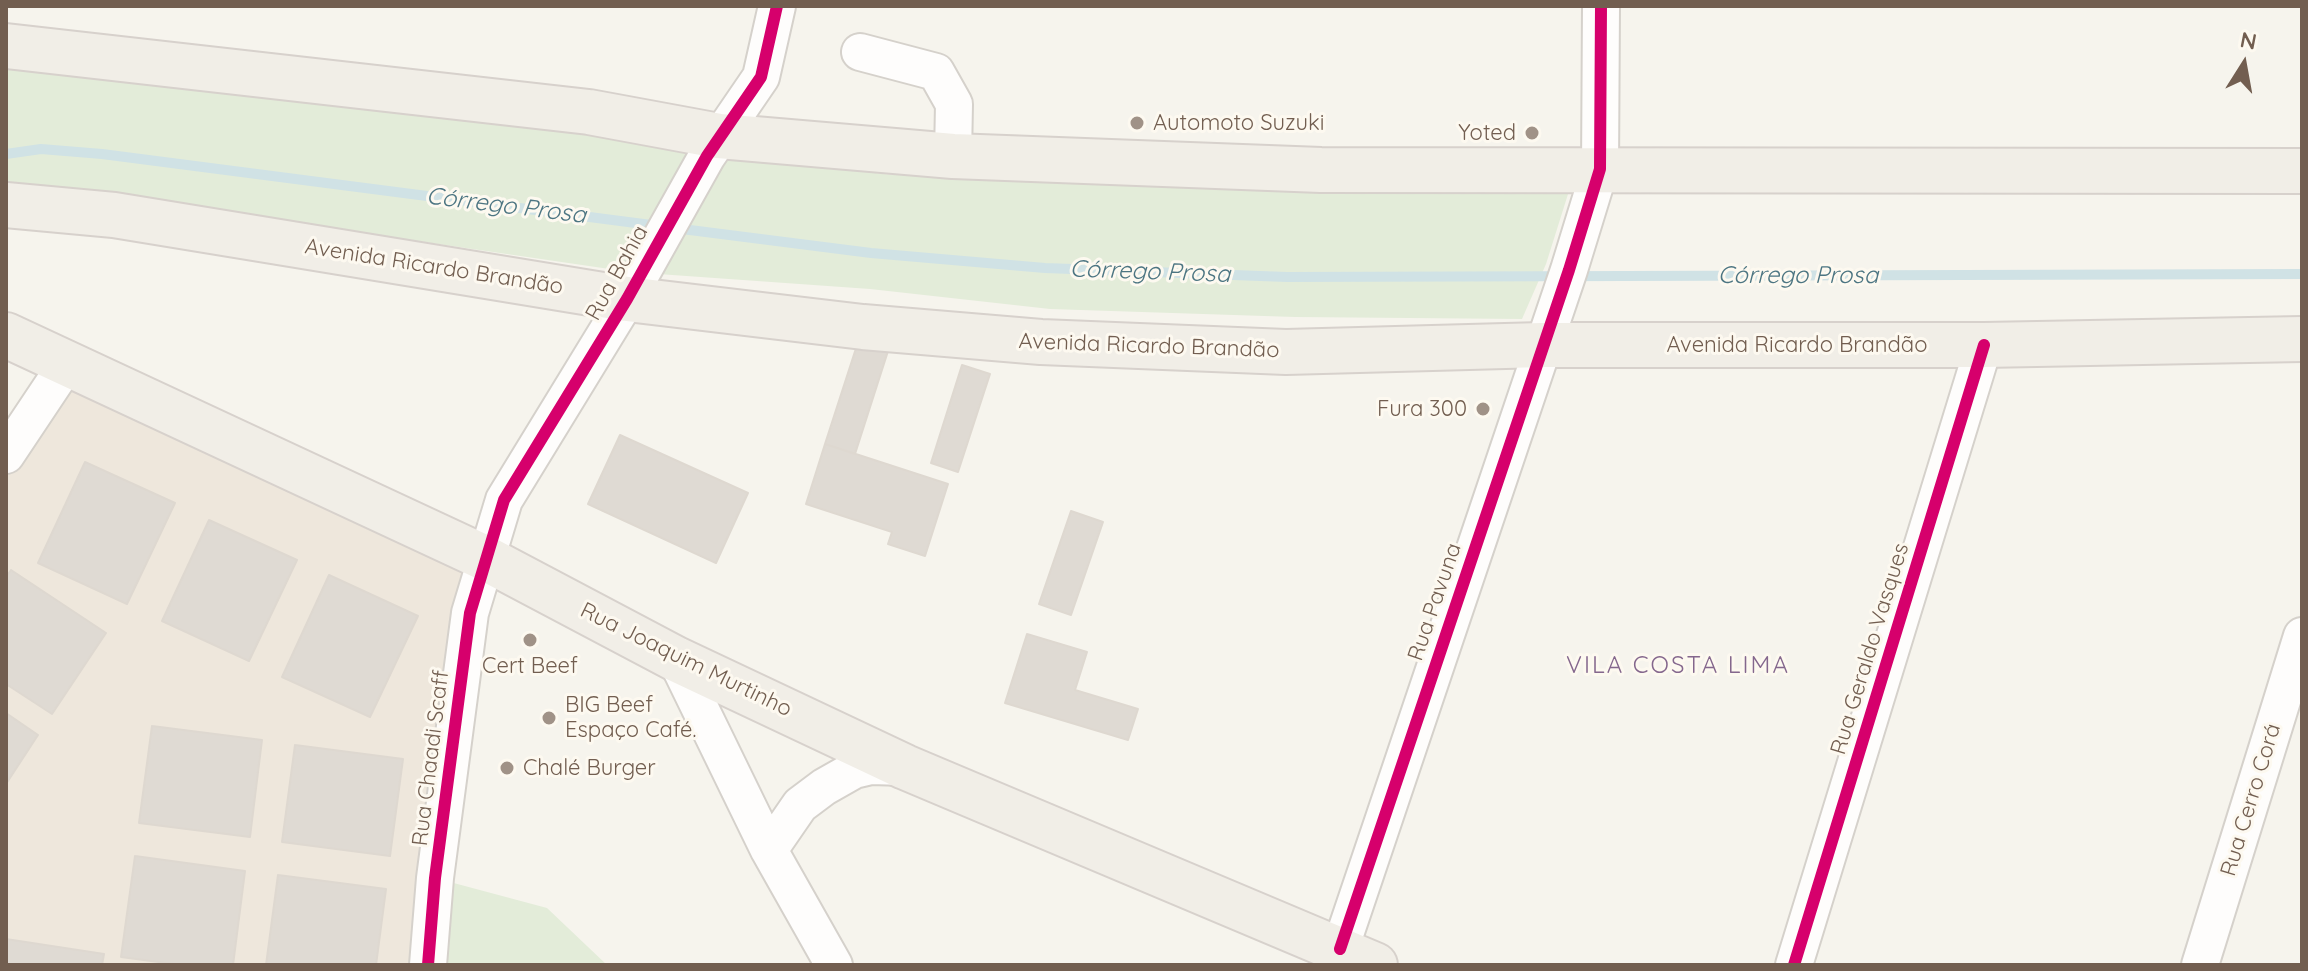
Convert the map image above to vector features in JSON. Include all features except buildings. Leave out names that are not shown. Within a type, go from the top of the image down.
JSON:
[{"type":"main road","points":[[6,46],[589,112],[713,146],[1596,181],[2302,171]]},
{"type":"main road","name":"Avenida Ricardo Brandão","points":[[6,205],[114,215],[635,282],[863,327],[1041,342],[1286,352],[1548,328],[1984,345],[2302,339]]},
{"type":"main road","name":"Rua Joaquim Murtinho","points":[[6,335],[485,558],[676,659],[905,767],[1357,957]]},
{"type":"street","name":"Rua Bahia","points":[[485,558],[504,500],[713,146],[761,77],[777,6]]},
{"type":"street","name":"Rua Pavuna","points":[[1357,957],[1548,328],[1596,181],[1601,6]]},
{"type":"street","points":[[860,52],[936,72],[954,104],[953,156]]},
{"type":"street","name":"Rua Geraldo Vasques","points":[[1794,965],[1984,345]]},
{"type":"street","points":[[6,455],[66,365]]},
{"type":"street","name":"Rua Chaadi Scaff","points":[[428,965],[435,878],[470,613],[485,558]]},
{"type":"street","name":"Rua Cerro Corá","points":[[2200,965],[2302,636]]},
{"type":"street","points":[[676,659],[769,850],[834,965]]},
{"type":"street","points":[[769,850],[800,805],[824,787],[854,770],[871,766],[905,767]]},
{"type":"shaded area","points":[[66,365],[485,558],[424,965],[6,965],[6,455]]},
{"type":"green space","points":[[6,61],[581,124],[716,152],[883,174],[1058,183],[1569,191],[1546,264],[1522,319],[1295,317],[1050,309],[870,289],[630,272],[82,192],[6,188]]},
{"type":"green space","points":[[435,878],[547,908],[607,965],[428,965]]},
{"type":"waterway","name":"Córrego Prosa","points":[[6,154],[41,149],[102,154],[659,226]]},
{"type":"waterway","name":"Córrego Prosa","points":[[674,228],[871,253],[1045,268],[1287,277],[2302,274]]},
{"type":"cycle path","points":[[428,965],[435,878],[470,613],[504,500],[627,299],[707,156],[761,77],[777,6]]},
{"type":"cycle path","points":[[1340,949],[1569,270],[1600,169],[1601,6]]},
{"type":"cycle path","points":[[1794,965],[1984,345]]},
{"type":"place","name":"Automoto Suzuki","points":[[1137,123]]},
{"type":"place","name":"Yoted","points":[[1532,133]]},
{"type":"place","name":"Fura 300","points":[[1483,409]]},
{"type":"place","name":"Cert Beef","points":[[530,640]]},
{"type":"place","name":"BIG Beef Espaço Café.","points":[[549,718]]},
{"type":"place","name":"Chalé Burger","points":[[507,768]]},
{"type":"district","name":"VILA COSTA LIMA","points":[[1678,666]]}]
